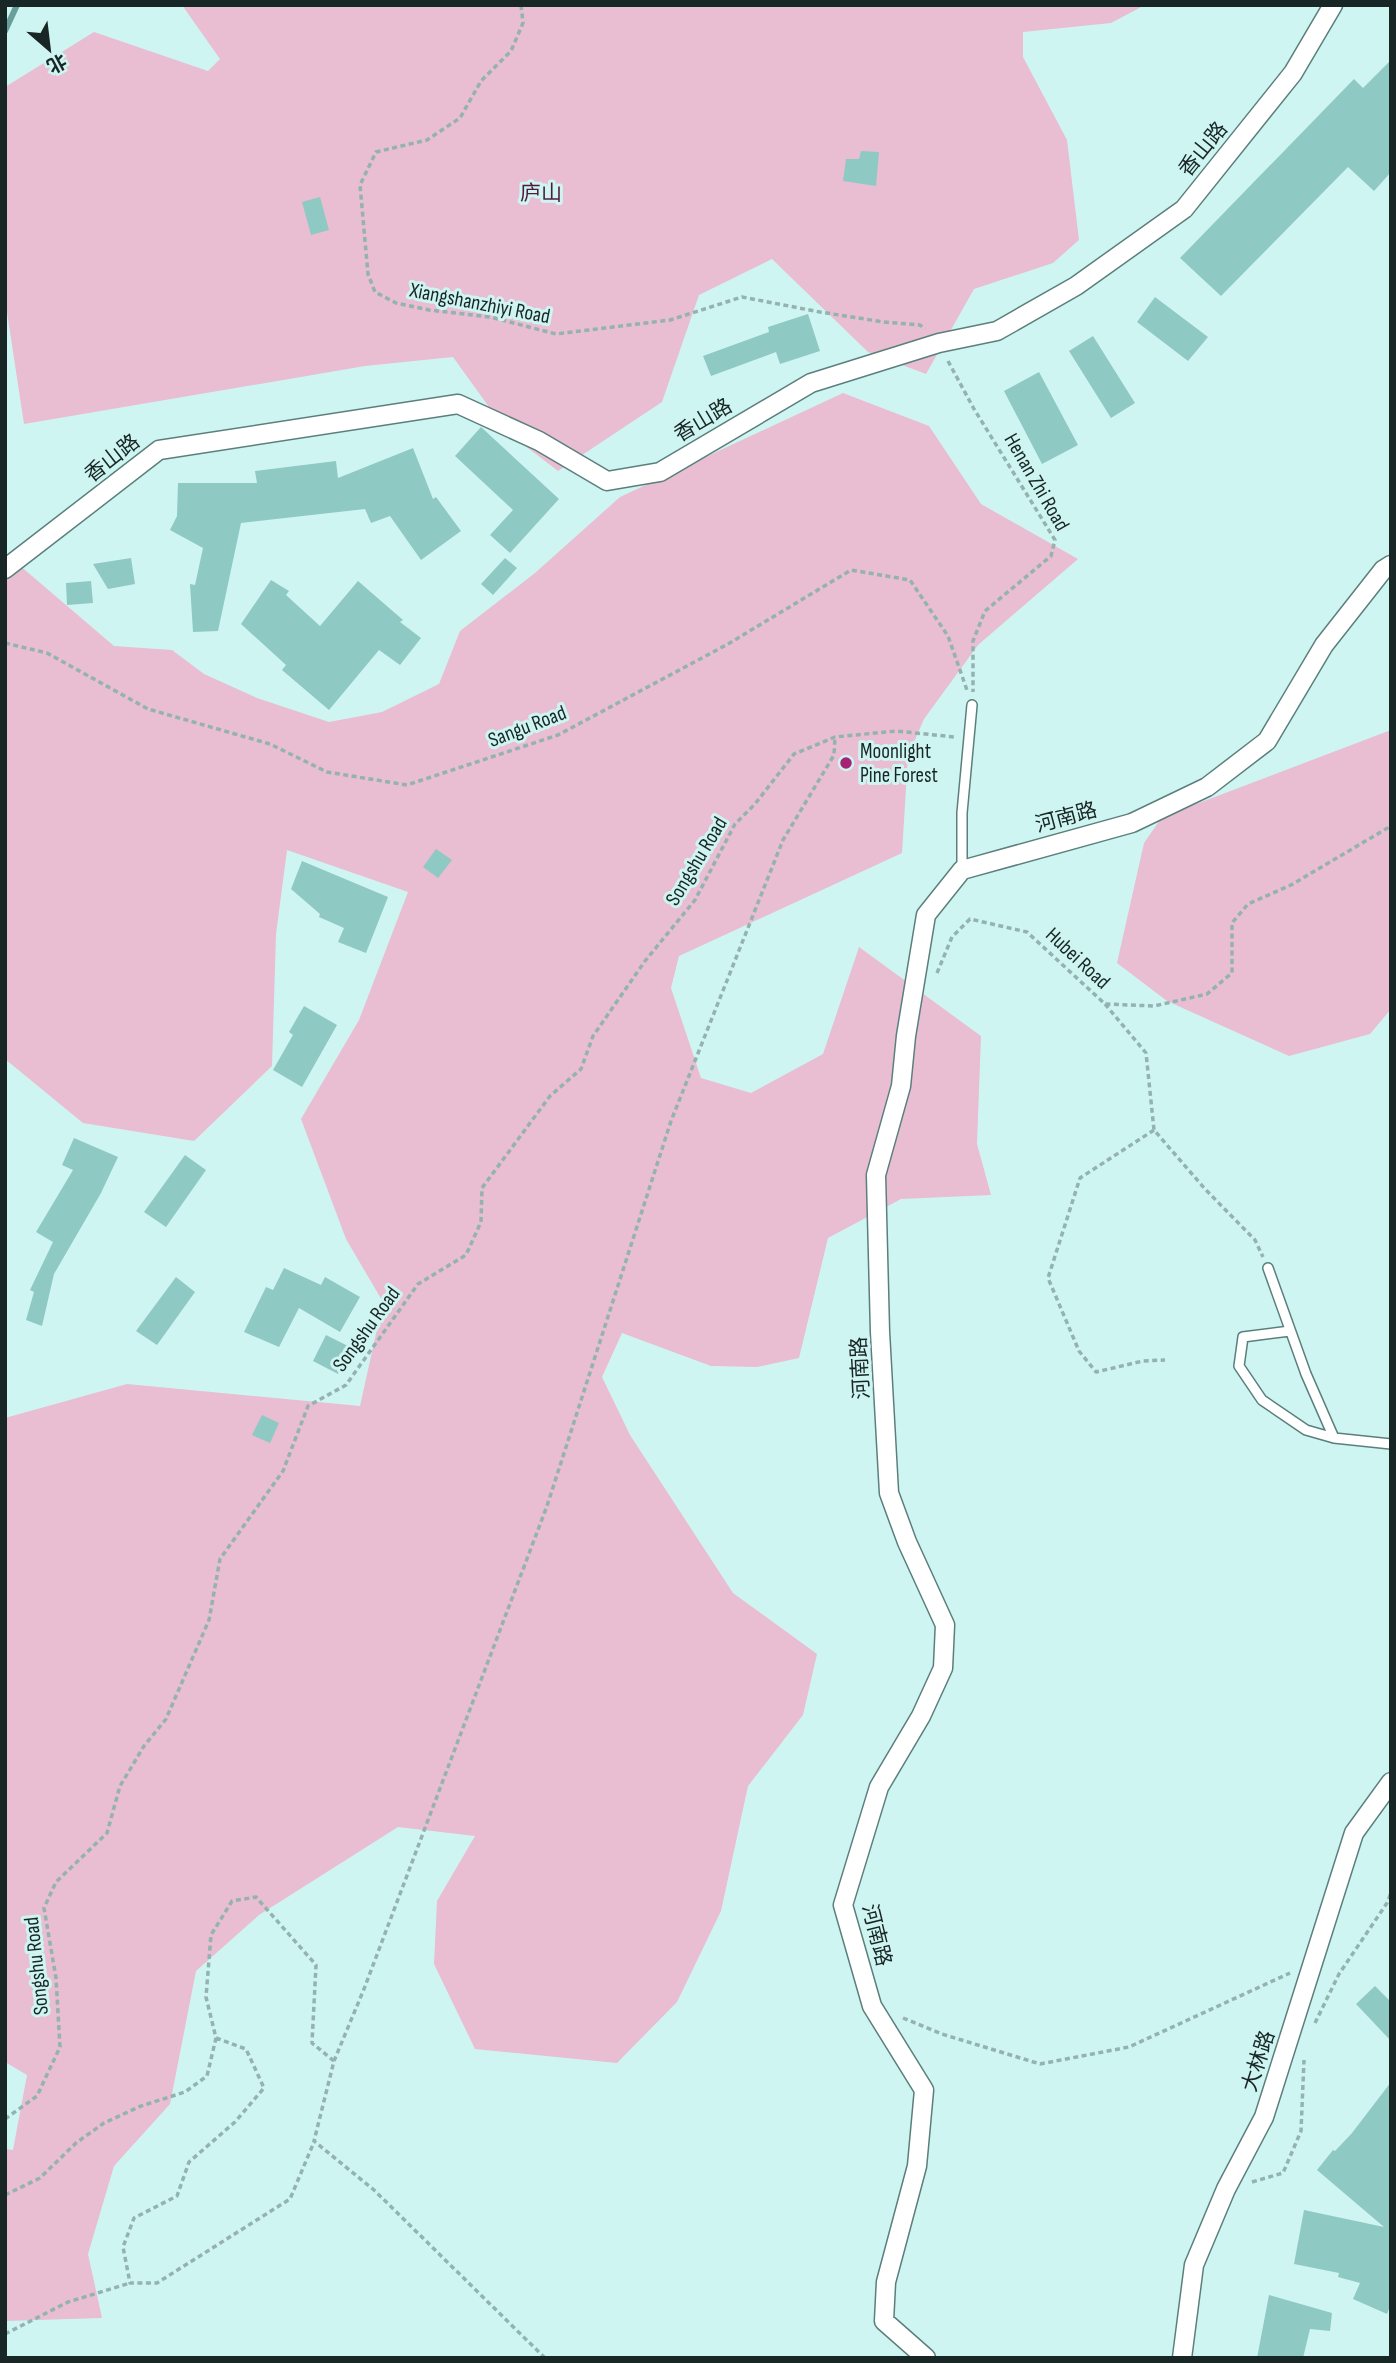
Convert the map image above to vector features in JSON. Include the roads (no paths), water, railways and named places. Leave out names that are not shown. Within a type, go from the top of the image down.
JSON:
[{"type":"street","name":"香山路","points":[[5,569],[159,450],[458,404],[539,440],[607,481],[660,471],[811,383],[939,343],[997,331],[1076,286],[1184,209],[1293,73],[1334,5]]},
{"type":"street","name":"河南路","points":[[926,2358],[884,2321],[886,2282],[917,2166],[924,2090],[872,2006],[843,1905],[879,1787],[921,1716],[943,1668],[945,1625],[906,1542],[889,1493],[880,1332],[876,1175],[901,1086],[906,1036],[926,915],[962,870],[1132,823],[1207,787],[1267,741],[1324,645],[1383,570],[1391,565]]},
{"type":"street","name":"大林路","points":[[1182,2358],[1194,2265],[1226,2189],[1264,2117],[1354,1833],[1391,1782]]},
{"type":"lane","points":[[962,870],[962,813],[972,705]]},
{"type":"lane","points":[[1268,1268],[1306,1374],[1334,1438]]},
{"type":"lane","points":[[1290,1331],[1243,1336],[1239,1366],[1262,1400],[1306,1430],[1334,1438],[1391,1444]]},
{"type":"waterway","points":[[5,31],[17,5]]},
{"type":"place","name":"Moonlight Pine Forest","points":[[846,763]]},
{"type":"park label","name":"庐山","points":[[541,193]]}]
